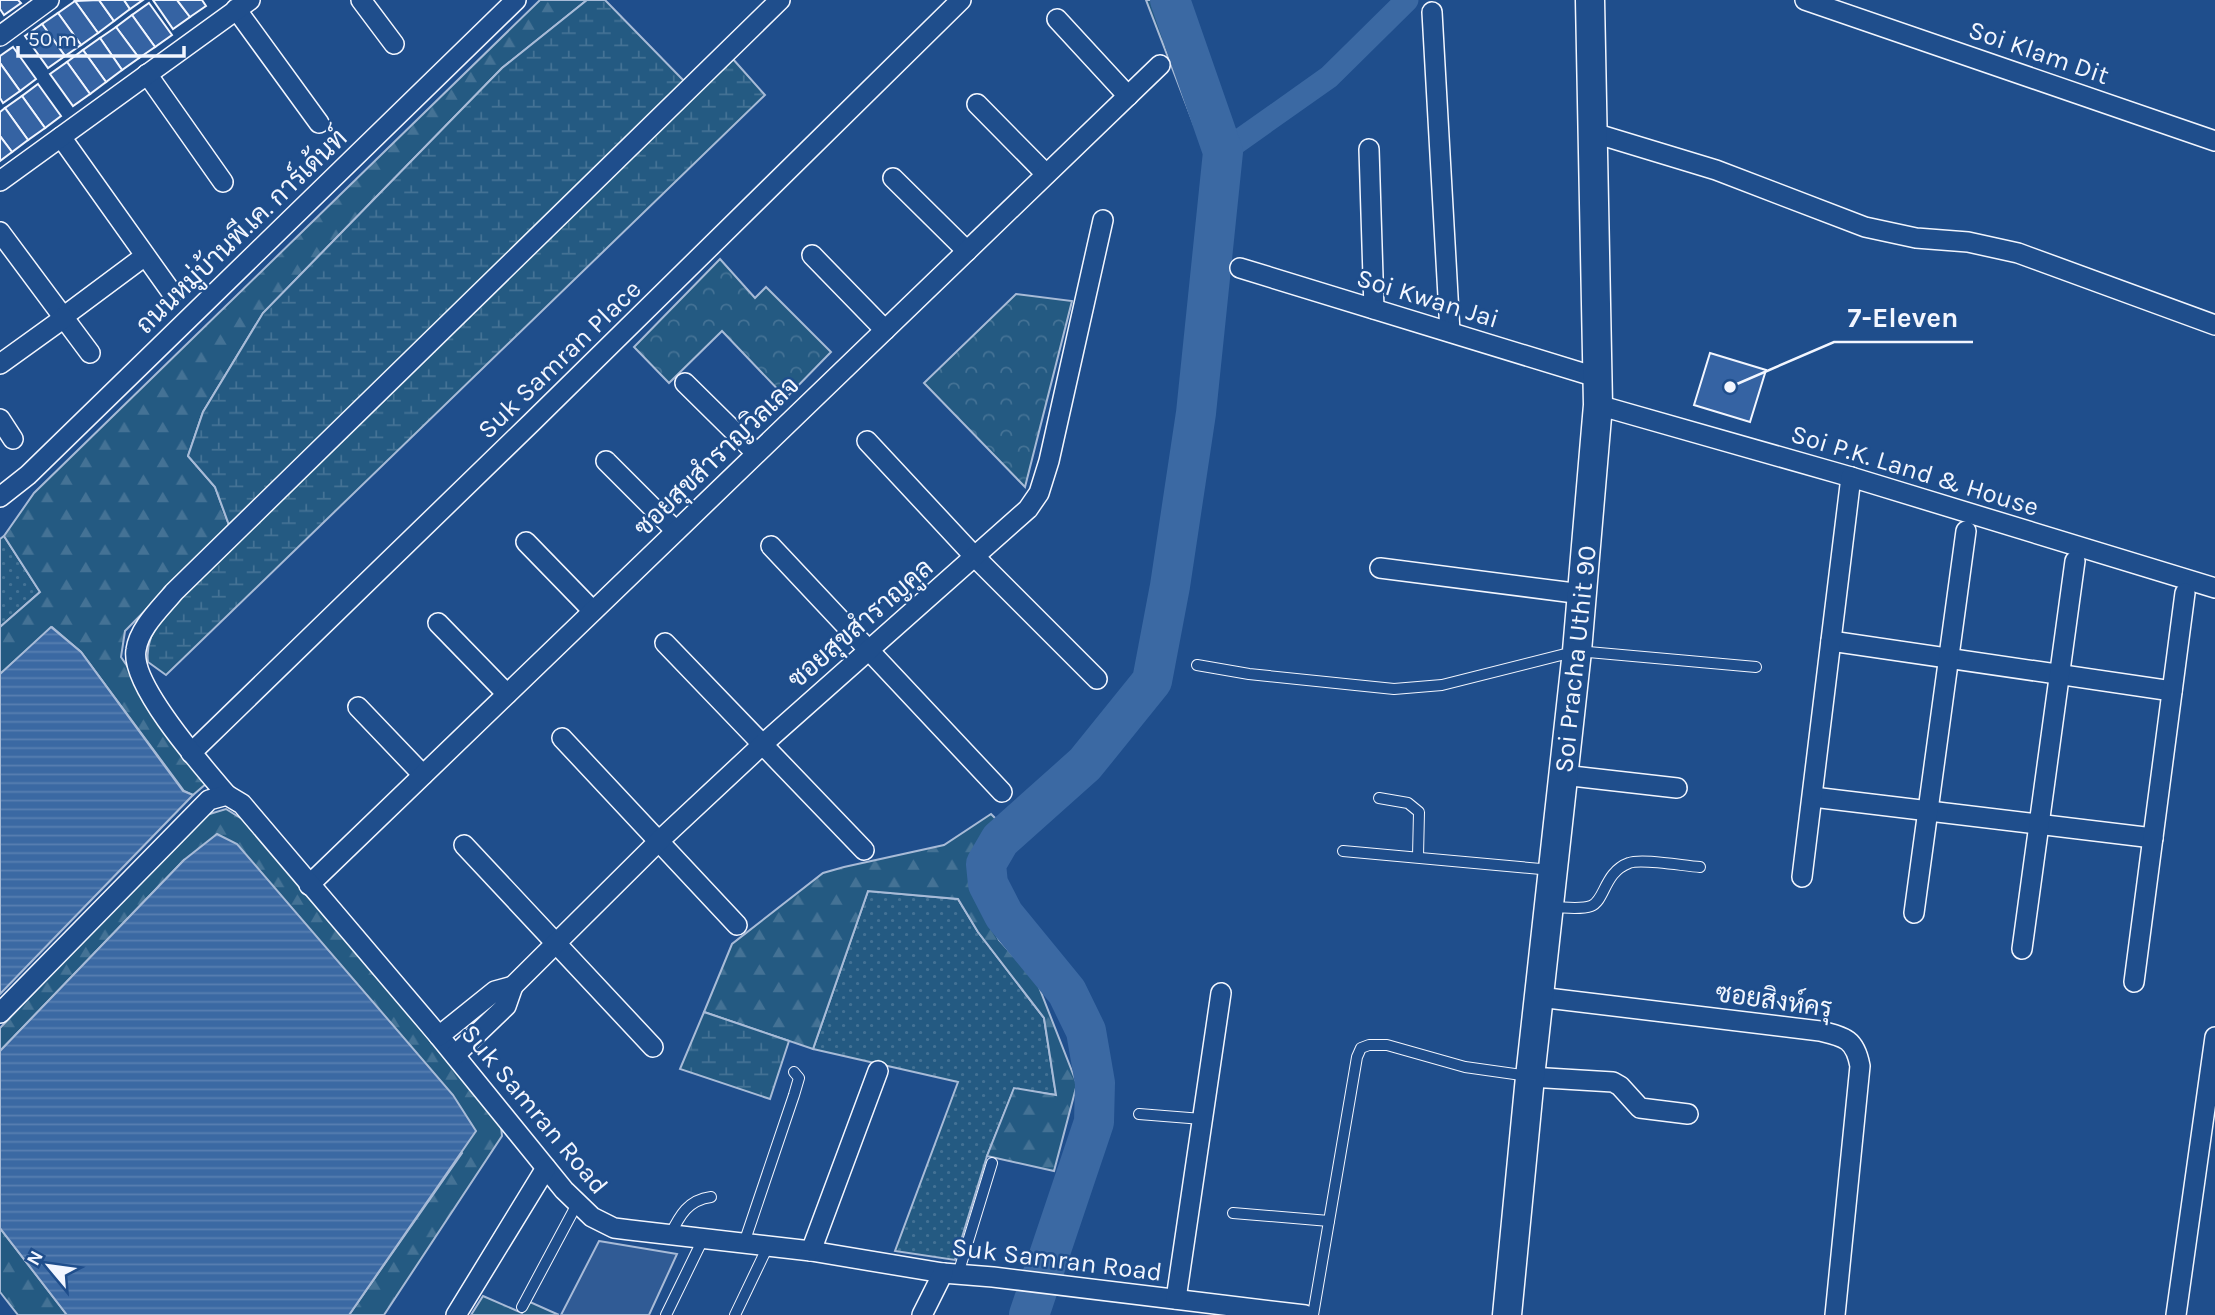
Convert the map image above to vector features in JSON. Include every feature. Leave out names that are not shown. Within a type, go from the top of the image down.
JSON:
[{"type":"street","points":[[0,36],[49,0]]},
{"type":"street","points":[[361,0],[394,44]]},
{"type":"street","name":"ถนนหมู่บ้านพี.เค. การ์เด้นท์","points":[[0,497],[28,475],[516,0]]},
{"type":"street","name":"Suk Samran Road","points":[[780,0],[174,592],[141,633],[135,652],[138,671],[191,753],[227,795],[242,804],[455,1055],[577,1205],[592,1217],[614,1227],[670,1235],[811,1251],[950,1273],[1301,1315]]},
{"type":"street","name":"Suk Samran Place","points":[[191,753],[961,0]]},
{"type":"street","name":"Soi Pracha Uthit 90","points":[[1507,1315],[1577,651],[1599,392],[1590,0]]},
{"type":"street","name":"Soi Klam Dit","points":[[1805,0],[2215,141]]},
{"type":"street","points":[[0,181],[243,5],[319,123]]},
{"type":"street","points":[[1432,12],[1450,332]]},
{"type":"street","points":[[1057,19],[1128,96]]},
{"type":"street","name":"ซอยสุขสำราญวิลเลจ","points":[[309,884],[1160,65]]},
{"type":"street","points":[[147,74],[223,182]]},
{"type":"street","points":[[977,104],[1046,174]]},
{"type":"street","points":[[1594,133],[1716,170],[1865,227],[1916,238],[1968,242],[2018,253],[2215,325]]},
{"type":"street","points":[[61,137],[172,293]]},
{"type":"street","points":[[1369,149],[1374,309]]},
{"type":"street","points":[[893,178],[967,251]]},
{"type":"street","name":"ซอยสุขสำราญคูล","points":[[455,1055],[506,1006],[513,986],[659,841],[867,649],[1018,519],[1039,493],[1049,461],[1103,220]]},
{"type":"street","points":[[0,232],[90,353]]},
{"type":"street","points":[[812,255],[885,330]]},
{"type":"street","points":[[0,364],[145,256]]},
{"type":"street","name":"Soi Kwan Jai","points":[[1240,268],[1450,332],[1599,392]]},
{"type":"street","points":[[685,383],[756,453]]},
{"type":"street","name":"Soi P.K. Land & House","points":[[1599,392],[1851,477],[2215,588]]},
{"type":"street","points":[[0,419],[13,439]]},
{"type":"street","points":[[867,442],[975,557],[1097,679]]},
{"type":"street","points":[[606,461],[676,531]]},
{"type":"street","points":[[1802,877],[1851,477]]},
{"type":"street","points":[[1914,913],[1966,531]]},
{"type":"street","points":[[526,542],[593,611]]},
{"type":"street","points":[[771,546],[1002,792]]},
{"type":"street","points":[[2022,949],[2076,561]]},
{"type":"street","points":[[1380,568],[1582,594]]},
{"type":"street","points":[[2134,982],[2186,593]]},
{"type":"street","points":[[438,623],[507,694]]},
{"type":"street","points":[[1831,641],[2172,691]]},
{"type":"street","points":[[665,643],[864,850]]},
{"type":"street","points":[[358,707],[423,775]]},
{"type":"street","points":[[562,738],[737,925]]},
{"type":"street","points":[[1563,775],[1677,788]]},
{"type":"street","points":[[0,1013],[209,800],[227,795]]},
{"type":"street","points":[[1813,797],[2153,838]]},
{"type":"street","points":[[464,845],[653,1047]]},
{"type":"street","name":"ซอยสุขสำราญคูล","points":[[439,1036],[495,992],[513,986]]},
{"type":"street","points":[[1176,1299],[1221,993]]},
{"type":"street","name":"ซอยสิงห์ครุ","points":[[1539,997],[1820,1031],[1852,1042],[1858,1052],[1860,1066],[1835,1315]]},
{"type":"street","points":[[2176,1315],[2215,1037]]},
{"type":"street","points":[[811,1251],[878,1071]]},
{"type":"street","points":[[1530,1077],[1613,1082],[1640,1108],[1688,1114]]},
{"type":"street","points":[[456,1315],[546,1168]]},
{"type":"street","points":[[922,1315],[950,1273]]},
{"type":"lane","points":[[1197,665],[1249,674],[1394,689],[1442,685],[1577,651],[1756,667]]},
{"type":"lane","points":[[1379,798],[1408,803],[1419,812],[1418,856]]},
{"type":"lane","points":[[1343,851],[1553,870]]},
{"type":"lane","points":[[1548,907],[1591,906],[1599,900],[1607,880],[1618,867],[1632,861],[1700,867]]},
{"type":"lane","points":[[1301,1315],[1329,1221],[1357,1057],[1361,1048],[1387,1045],[1465,1067],[1530,1077]]},
{"type":"lane","points":[[744,1243],[799,1078],[794,1072]]},
{"type":"lane","points":[[1139,1114],[1202,1119]]},
{"type":"lane","points":[[950,1273],[992,1163]]},
{"type":"lane","points":[[670,1235],[680,1214],[690,1204],[701,1198],[711,1197]]},
{"type":"lane","points":[[522,1307],[577,1205]]},
{"type":"lane","points":[[1233,1213],[1329,1221]]},
{"type":"lane","points":[[666,1315],[703,1239]]},
{"type":"lane","points":[[735,1315],[768,1246]]},
{"type":"green space","points":[[540,0],[587,0],[502,68],[263,313],[203,412],[188,456],[215,487],[229,525],[125,631],[121,657],[207,783],[193,795],[184,791],[81,652],[52,627],[0,674],[0,627],[40,592],[4,536],[34,493]]},
{"type":"green space","points":[[587,0],[605,0],[685,82],[229,525],[215,487],[188,456],[203,412],[263,313],[502,68]]},
{"type":"green space","points":[[1146,0],[1153,0],[1194,125]]},
{"type":"green space","points":[[732,58],[765,95],[166,675],[148,662],[151,636],[165,613]]},
{"type":"green space","points":[[720,259],[755,298],[766,287],[831,352],[786,398],[722,331],[669,383],[634,347]]},
{"type":"green space","points":[[1016,294],[1072,301],[1025,487],[924,383]]},
{"type":"green space","points":[[4,536],[40,592],[0,627],[0,539]]},
{"type":"green space","points":[[226,809],[242,819],[318,905],[501,1126],[502,1136],[384,1315],[349,1315],[462,1153],[184,860],[0,1051],[0,1028],[203,816]]},
{"type":"green space","points":[[991,814],[999,822],[979,852],[972,872],[975,894],[999,940],[1037,982],[1077,1084],[1054,1171],[987,1156],[1014,1088],[1056,1095],[1044,1018],[978,932],[958,899],[868,891],[813,1049],[704,1012],[732,944],[823,873],[944,845]]},
{"type":"green space","points":[[868,891],[958,899],[978,932],[1044,1018],[1056,1095],[1014,1089],[987,1156],[955,1260],[895,1251],[958,1082],[813,1049]]},
{"type":"green space","points":[[704,1012],[789,1041],[770,1099],[680,1069]]},
{"type":"green space","points":[[0,1228],[67,1315],[18,1315],[0,1292]]},
{"type":"green space","points":[[483,1296],[522,1313],[530,1302],[559,1315],[471,1315]]},
{"type":"shaded area","points":[[51,627],[81,652],[183,791],[193,795],[0,994],[0,674]]},
{"type":"shaded area","points":[[217,834],[237,844],[453,1095],[476,1131],[349,1315],[67,1315],[0,1228],[0,1051],[184,860]]},
{"type":"shaded area","points":[[599,1241],[677,1254],[649,1315],[561,1315]]},
{"type":"building","points":[[0,0],[18,0],[21,3],[4,15],[0,9]]},
{"type":"building","points":[[99,0],[114,21],[98,33],[75,1]]},
{"type":"building","points":[[99,0],[124,0],[130,9],[114,21]]},
{"type":"building","points":[[124,0],[143,0],[130,9]]},
{"type":"building","points":[[153,0],[177,0],[190,17],[173,29]]},
{"type":"building","points":[[177,0],[202,0],[206,6],[190,17]]},
{"type":"building","points":[[75,1],[98,33],[81,45],[58,13]]},
{"type":"building","points":[[149,3],[172,35],[155,47],[132,15]]},
{"type":"building","points":[[58,13],[81,45],[65,56],[42,24]]},
{"type":"building","points":[[132,15],[155,47],[139,58],[116,27]]},
{"type":"building","points":[[42,24],[65,56],[48,68],[25,36]]},
{"type":"building","points":[[116,27],[139,58],[122,70],[100,38]]},
{"type":"building","points":[[100,38],[122,70],[106,82],[83,50]]},
{"type":"building","points":[[13,47],[36,79],[20,91],[0,63],[0,56]]},
{"type":"building","points":[[83,50],[106,82],[90,94],[67,62]]},
{"type":"building","points":[[67,62],[90,94],[73,106],[50,74]]},
{"type":"building","points":[[0,63],[20,91],[3,103],[0,98]]},
{"type":"building","points":[[38,84],[61,116],[45,128],[22,96]]},
{"type":"building","points":[[22,96],[45,128],[28,140],[5,108]]},
{"type":"building","points":[[5,108],[28,140],[12,152],[0,136],[0,112]]},
{"type":"building","points":[[0,136],[12,152],[0,161]]},
{"type":"building","points":[[1710,353],[1766,370],[1750,422],[1694,405]]},
{"type":"waterway","points":[[1029,1315],[1094,1122],[1095,1083],[1086,1031],[1067,992],[1004,915],[988,884],[986,864],[1000,840],[1085,764],[1152,681],[1170,586],[1196,413],[1223,152],[1170,0]]},
{"type":"waterway","points":[[1223,152],[1329,77],[1407,0]]},
{"type":"place","name":"7-Eleven","points":[[1730,387]]}]
